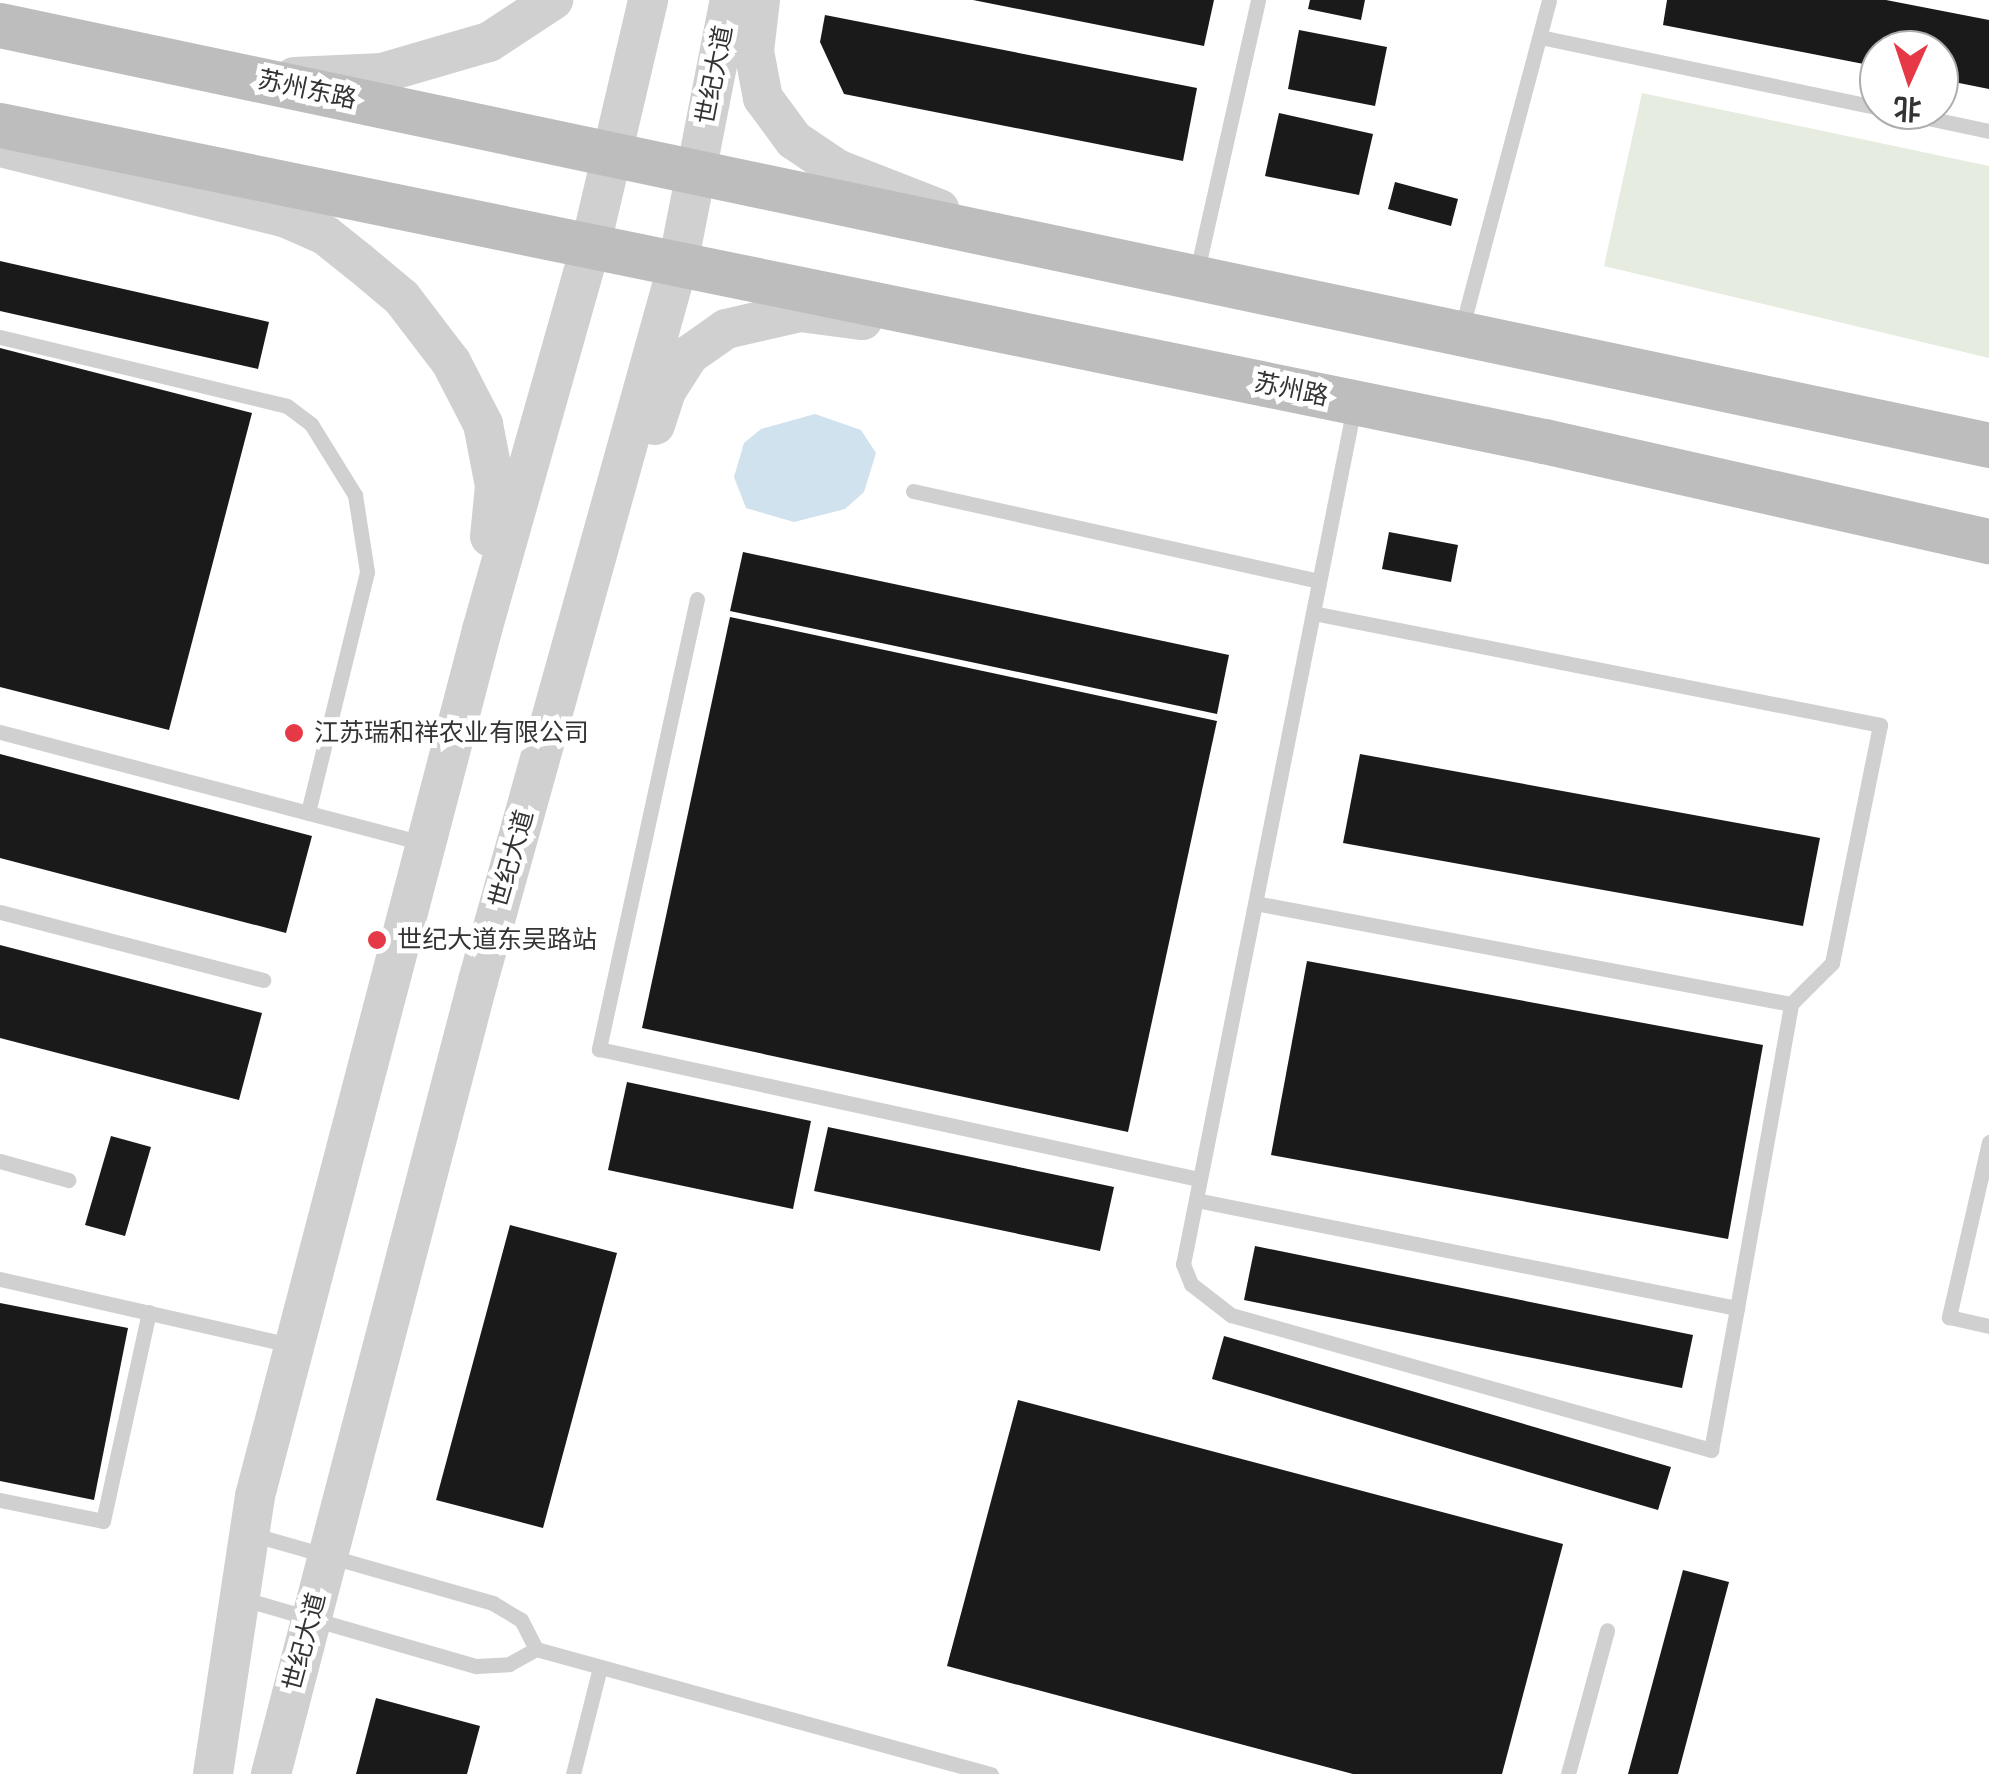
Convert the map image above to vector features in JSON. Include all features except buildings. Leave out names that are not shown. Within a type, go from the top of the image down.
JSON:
[{"type":"main road","name":"苏州东路","points":[[0,25],[613,156]]},
{"type":"main road","points":[[0,125],[590,248]]},
{"type":"main road","points":[[613,156],[695,177],[999,233],[1195,280],[1989,445]]},
{"type":"main road","name":"苏州路","points":[[590,248],[1354,403],[1989,541]]},
{"type":"street","points":[[258,79],[382,73],[489,42],[552,0]]},
{"type":"street","points":[[213,1769],[250,1534],[294,1346],[482,630],[590,248],[648,0]]},
{"type":"street","name":"世纪大道","points":[[271,1774],[478,981],[678,264],[730,0]]},
{"type":"street","points":[[760,0],[754,51],[763,98],[794,140],[837,169],[999,233]]},
{"type":"street","points":[[0,146],[286,218],[325,235],[402,298],[451,362],[483,424],[495,486],[482,630]]},
{"type":"street","points":[[478,981],[666,392],[689,355],[726,329],[800,312],[1076,346]]},
{"type":"lane","points":[[1195,280],[1258,0]]},
{"type":"lane","points":[[1460,334],[1550,0]]},
{"type":"lane","points":[[1540,36],[1859,104]]},
{"type":"lane","points":[[1959,125],[1989,131]]},
{"type":"lane","points":[[0,338],[287,406],[311,424],[355,494],[367,572],[308,813]]},
{"type":"lane","points":[[1313,612],[1880,725],[1832,963],[1791,1004],[1711,1450],[1231,1315],[1210,1304],[1183,1264],[1354,403]]},
{"type":"lane","points":[[913,491],[1319,581]]},
{"type":"lane","points":[[697,599],[599,1049],[1200,1179]]},
{"type":"lane","points":[[0,732],[426,844]]},
{"type":"lane","points":[[1255,902],[1791,1004]]},
{"type":"lane","points":[[0,912],[262,980]]},
{"type":"lane","points":[[1989,1142],[1949,1318],[1989,1326]]},
{"type":"lane","points":[[0,1161],[68,1180]]},
{"type":"lane","points":[[1196,1200],[1737,1308]]},
{"type":"lane","points":[[0,1279],[294,1346]]},
{"type":"lane","points":[[0,1500],[103,1521],[149,1312]]},
{"type":"lane","points":[[250,1534],[493,1602],[521,1620],[536,1649]]},
{"type":"lane","points":[[240,1598],[476,1666],[509,1664],[536,1649],[991,1774]]},
{"type":"lane","points":[[1568,1774],[1607,1630]]},
{"type":"lane","points":[[573,1774],[600,1667]]},
{"type":"shaded area","points":[[1642,93],[1989,166],[1989,358],[1604,266]]},
{"type":"water","points":[[815,414],[861,430],[876,453],[864,492],[845,509],[794,522],[746,508],[734,477],[744,443],[761,429]]},
{"type":"place","name":"江苏瑞和祥农业有限公司","points":[[294,733]]},
{"type":"place","name":"世纪大道东吴路站","points":[[377,940]]}]
